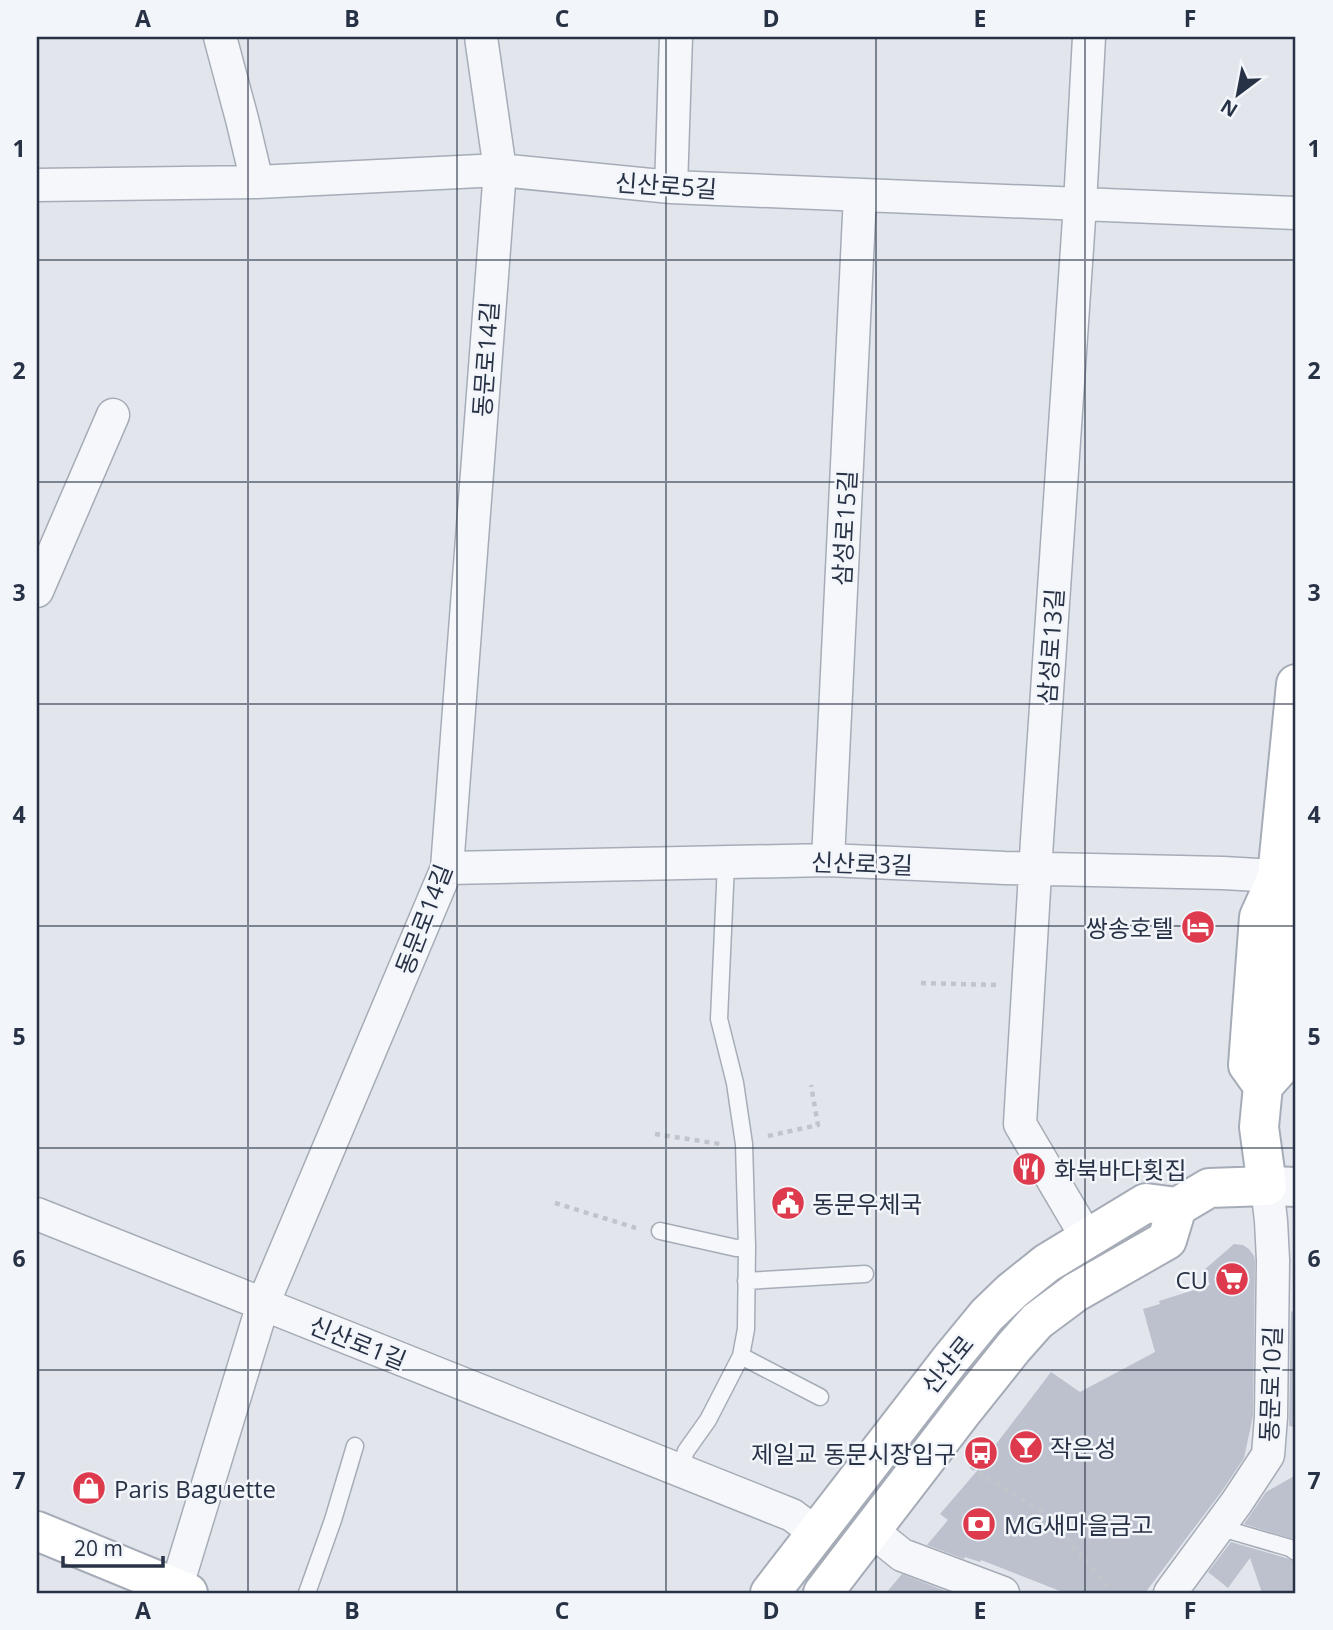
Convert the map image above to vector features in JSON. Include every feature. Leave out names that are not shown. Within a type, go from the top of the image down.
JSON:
[{"type":"main road","points":[[1177,1206],[1209,1188],[1281,1187],[1259,1127],[1263,1086],[1280,1067],[1290,923],[1287,877],[1296,684]]},
{"type":"main road","name":"신산로","points":[[770,1593],[950,1360],[987,1315],[1012,1291],[1037,1270],[1146,1203],[1177,1206],[1167,1240],[1076,1292],[1037,1321],[822,1593]]},
{"type":"main road","points":[[37,1531],[182,1591]]},
{"type":"street","points":[[219,37],[257,182]]},
{"type":"street","name":"동문로14길","points":[[182,1591],[263,1304],[447,869],[500,170],[481,37]]},
{"type":"street","points":[[671,187],[676,37]]},
{"type":"street","name":"삼성로13길","points":[[1087,1238],[1020,1124],[1089,37]]},
{"type":"street","name":"신산로5길","points":[[37,185],[257,182],[500,170],[671,187],[1296,213]]},
{"type":"street","name":"삼성로15길","points":[[828,860],[860,195]]},
{"type":"street","points":[[37,591],[45,552],[113,415]]},
{"type":"street","name":"신산로3길","points":[[447,869],[828,860],[1287,877]]},
{"type":"street","name":"동문로10길","points":[[1170,1593],[1247,1488],[1282,1458],[1271,1417],[1271,1221],[1281,1187]]},
{"type":"street","name":"신산로1길","points":[[37,1214],[792,1515],[816,1533]]},
{"type":"street","points":[[871,1530],[902,1555],[1003,1593]]},
{"type":"lane","points":[[679,1471],[686,1451],[708,1420],[741,1356],[746,1329],[744,1144],[735,1083],[719,1018],[726,863]]},
{"type":"lane","points":[[660,1231],[736,1248],[747,1247]]},
{"type":"lane","points":[[746,1281],[865,1274]]},
{"type":"lane","points":[[741,1356],[820,1397]]},
{"type":"lane","points":[[307,1593],[355,1446]]},
{"type":"lane","points":[[1218,1527],[1296,1552]]},
{"type":"path","points":[[921,983],[1029,986]]},
{"type":"path","points":[[655,1134],[736,1147],[753,1139],[818,1125],[811,1085]]},
{"type":"path","points":[[555,1203],[649,1233],[660,1231]]},
{"type":"path","points":[[971,1466],[1045,1513],[1114,1593]]},
{"type":"building","points":[[1234,1244],[1249,1249],[1255,1260],[1253,1416],[1244,1458],[1145,1593],[1065,1593],[981,1560],[964,1559],[927,1545],[948,1520],[940,1514],[982,1465],[1051,1372],[1080,1392],[1155,1352],[1143,1309],[1160,1304],[1159,1301],[1210,1285],[1204,1270]]},
{"type":"building","points":[[1291,1310],[1296,1318],[1296,1427],[1289,1426]]},
{"type":"building","points":[[1296,1475],[1296,1540],[1244,1524],[1266,1492]]},
{"type":"building","points":[[1231,1542],[1296,1562],[1296,1593],[1262,1593],[1250,1558],[1228,1588],[1208,1572]]},
{"type":"building","points":[[902,1574],[948,1592],[886,1593]]},
{"type":"place","name":"쌍송호텔","points":[[1198,927]]},
{"type":"place","name":"화북바다횟집","points":[[1029,1169]]},
{"type":"place","name":"동문우체국","points":[[788,1203]]},
{"type":"place","name":"CU","points":[[1232,1279]]},
{"type":"place","name":"작은성","points":[[1026,1447]]},
{"type":"place","name":"제일교 동문시장입구","points":[[981,1453]]},
{"type":"place","name":"Paris Baguette","points":[[89,1488]]},
{"type":"place","name":"MG새마을금고","points":[[979,1524]]}]
